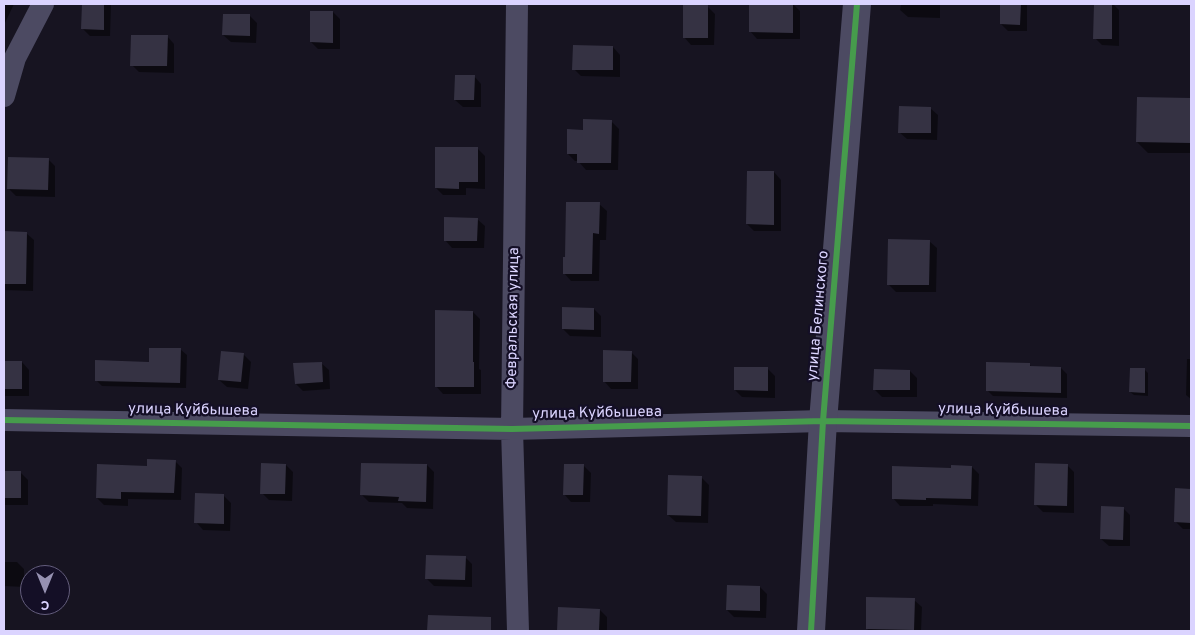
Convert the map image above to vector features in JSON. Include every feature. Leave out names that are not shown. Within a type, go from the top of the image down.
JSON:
[{"type":"street","points":[[4,96],[15,58],[43,4]]},
{"type":"street","name":"Февральская улица","points":[[517,4],[512,429],[518,631]]},
{"type":"street","name":"улица Белинского","points":[[811,631],[823,421],[857,4]]},
{"type":"street","name":"улица Куйбышева","points":[[4,420],[512,429],[823,421],[1191,426]]},
{"type":"building","points":[[82,4],[104,4],[104,30],[81,29]]},
{"type":"building","points":[[749,4],[793,4],[793,33],[749,32]]},
{"type":"building","points":[[1000,4],[1021,4],[1020,25],[1000,24]]},
{"type":"building","points":[[1094,4],[1112,4],[1112,39],[1093,39]]},
{"type":"building","points":[[683,5],[708,5],[708,38],[683,38]]},
{"type":"building","points":[[310,11],[333,11],[333,43],[310,42]]},
{"type":"building","points":[[223,14],[250,14],[250,36],[222,35]]},
{"type":"building","points":[[131,35],[168,35],[167,66],[130,66]]},
{"type":"building","points":[[573,45],[613,46],[613,70],[572,70]]},
{"type":"building","points":[[455,75],[475,75],[474,100],[454,100]]},
{"type":"building","points":[[1137,97],[1191,98],[1191,143],[1136,142]]},
{"type":"building","points":[[899,106],[931,107],[931,133],[898,133]]},
{"type":"building","points":[[583,119],[612,120],[611,163],[577,163],[577,154],[567,154],[567,129],[583,130]]},
{"type":"building","points":[[435,147],[478,147],[478,182],[459,182],[459,189],[435,188]]},
{"type":"building","points":[[8,157],[49,158],[48,190],[7,189]]},
{"type":"building","points":[[747,171],[774,171],[774,225],[746,224]]},
{"type":"building","points":[[566,202],[600,202],[599,234],[593,233],[592,274],[563,274]]},
{"type":"building","points":[[444,217],[478,218],[477,241],[444,241]]},
{"type":"building","points":[[4,231],[27,232],[26,284],[4,284]]},
{"type":"building","points":[[888,239],[930,240],[929,285],[887,285]]},
{"type":"building","points":[[562,307],[594,308],[594,330],[562,329]]},
{"type":"building","points":[[435,310],[473,311],[474,387],[435,387]]},
{"type":"building","points":[[149,348],[181,348],[180,383],[95,381],[95,360],[149,362]]},
{"type":"building","points":[[603,350],[632,351],[631,382],[603,382]]},
{"type":"building","points":[[221,351],[244,353],[241,382],[218,380]]},
{"type":"building","points":[[4,361],[22,361],[22,389],[4,389]]},
{"type":"building","points":[[322,362],[323,382],[295,384],[293,363]]},
{"type":"building","points":[[986,362],[1030,363],[1030,366],[1061,367],[1061,393],[986,391]]},
{"type":"building","points":[[734,367],[768,367],[768,391],[734,390]]},
{"type":"building","points":[[1130,368],[1145,368],[1145,393],[1129,392]]},
{"type":"building","points":[[874,369],[910,370],[910,390],[873,390]]},
{"type":"building","points":[[147,459],[176,460],[174,493],[121,492],[121,499],[96,498],[97,464],[147,466]]},
{"type":"building","points":[[261,463],[286,464],[285,494],[260,494]]},
{"type":"building","points":[[361,463],[427,464],[426,502],[398,501],[399,497],[360,495]]},
{"type":"building","points":[[1035,463],[1068,464],[1067,506],[1034,505]]},
{"type":"building","points":[[564,464],[584,464],[583,495],[563,495]]},
{"type":"building","points":[[951,465],[972,466],[971,499],[892,499],[892,466],[951,468]]},
{"type":"building","points":[[4,471],[21,471],[21,498],[4,498]]},
{"type":"building","points":[[668,475],[702,476],[701,516],[667,515]]},
{"type":"building","points":[[1175,488],[1191,489],[1191,523],[1174,522]]},
{"type":"building","points":[[195,493],[224,494],[224,524],[194,523]]},
{"type":"building","points":[[1101,506],[1124,507],[1123,540],[1100,539]]},
{"type":"building","points":[[426,555],[466,556],[465,580],[425,579]]},
{"type":"building","points":[[727,585],[760,586],[760,611],[726,610]]},
{"type":"building","points":[[866,597],[915,598],[914,630],[866,629]]},
{"type":"building","points":[[558,607],[600,609],[599,631],[557,631]]},
{"type":"building","points":[[428,615],[491,617],[491,631],[427,631]]},
{"type":"cycle path","points":[[811,631],[823,421],[857,4]]},
{"type":"cycle path","points":[[4,420],[512,429],[823,421],[1191,426]]}]
